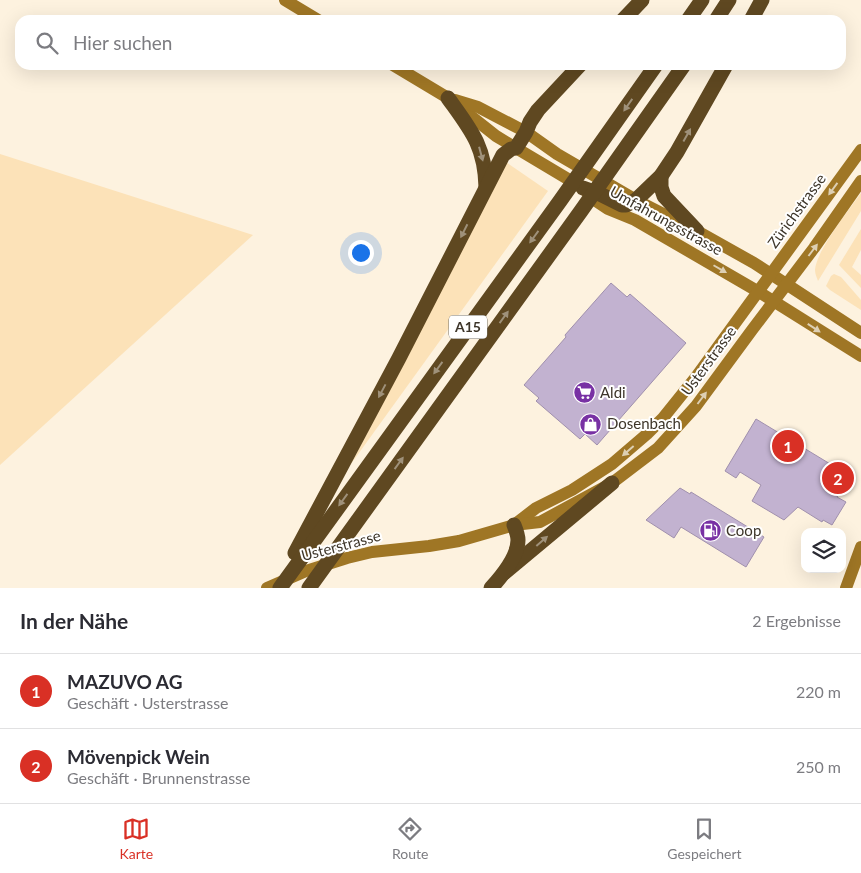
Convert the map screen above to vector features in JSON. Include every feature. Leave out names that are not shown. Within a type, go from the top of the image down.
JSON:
[{"type":"highway","points":[[628,15],[642,0]]},
{"type":"highway","points":[[692,15],[702,0]]},
{"type":"highway","points":[[719,15],[729,0]]},
{"type":"highway","points":[[754,15],[762,0]]},
{"type":"highway","points":[[278,588],[503,155],[516,148],[538,110],[575,70]]},
{"type":"highway","name":"A15","points":[[278,588],[560,201],[652,70]]},
{"type":"highway","name":"A15","points":[[309,588],[680,70]]},
{"type":"highway","points":[[583,188],[622,205],[636,200],[661,176],[677,152],[723,70]]},
{"type":"highway","points":[[448,98],[470,129],[479,146],[484,166],[486,187]]},
{"type":"highway","points":[[661,176],[661,187],[664,196],[698,231]]},
{"type":"highway","points":[[504,573],[612,483]]},
{"type":"highway","points":[[492,588],[504,573],[518,544],[514,525]]},
{"type":"main road","points":[[285,0],[310,15]]},
{"type":"main road","name":"Umfahrungsstrasse","points":[[401,70],[448,98],[496,136],[583,188]]},
{"type":"main road","name":"Umfahrungsstrasse","points":[[448,98],[478,107],[526,132],[557,154],[635,220],[759,292],[861,356]]},
{"type":"main road","name":"Zürichstrasse","points":[[759,292],[861,150]]},
{"type":"main road","points":[[773,301],[814,248],[861,181]]},
{"type":"main road","name":"Umfahrungsstrasse","points":[[636,200],[698,231],[771,274],[861,333]]},
{"type":"main road","name":"Usterstrasse","points":[[514,525],[536,508],[572,490],[597,474],[625,454],[647,434],[680,398],[759,292]]},
{"type":"main road","name":"Usterstrasse","points":[[267,588],[331,562],[372,552],[459,541],[514,525],[540,522],[612,483],[654,452],[677,428],[696,406],[773,301]]},
{"type":"main road","points":[[846,588],[859,552]]},
{"type":"shaded area","points":[[0,154],[253,235],[0,465]]},
{"type":"shaded area","points":[[506,162],[548,191],[351,464]]},
{"type":"shaded area","points":[[861,193],[861,211],[818,281],[815,270],[821,252]]},
{"type":"shaded area","points":[[861,229],[861,250],[852,267],[861,275],[861,288],[839,265]]},
{"type":"shaded area","points":[[834,274],[841,277],[861,300],[861,310],[826,286]]},
{"type":"building","points":[[611,283],[627,297],[630,294],[686,343],[597,445],[585,434],[580,439],[536,401],[539,398],[524,385]]},
{"type":"building","points":[[756,419],[850,476],[837,497],[846,502],[832,525],[823,520],[822,522],[798,507],[784,520],[752,501],[761,485],[740,472],[736,478],[725,471]]},
{"type":"building","points":[[680,488],[690,494],[691,492],[764,537],[746,567],[681,527],[674,538],[646,520]]},
{"type":"place","name":"Aldi","points":[[584,393]]},
{"type":"place","name":"Dosenbach","points":[[591,424]]},
{"type":"place","name":"MAZUVO AG","points":[[788,446]]},
{"type":"place","name":"Mövenpick Wein","points":[[838,478]]},
{"type":"place","name":"Coop","points":[[710,531]]}]
